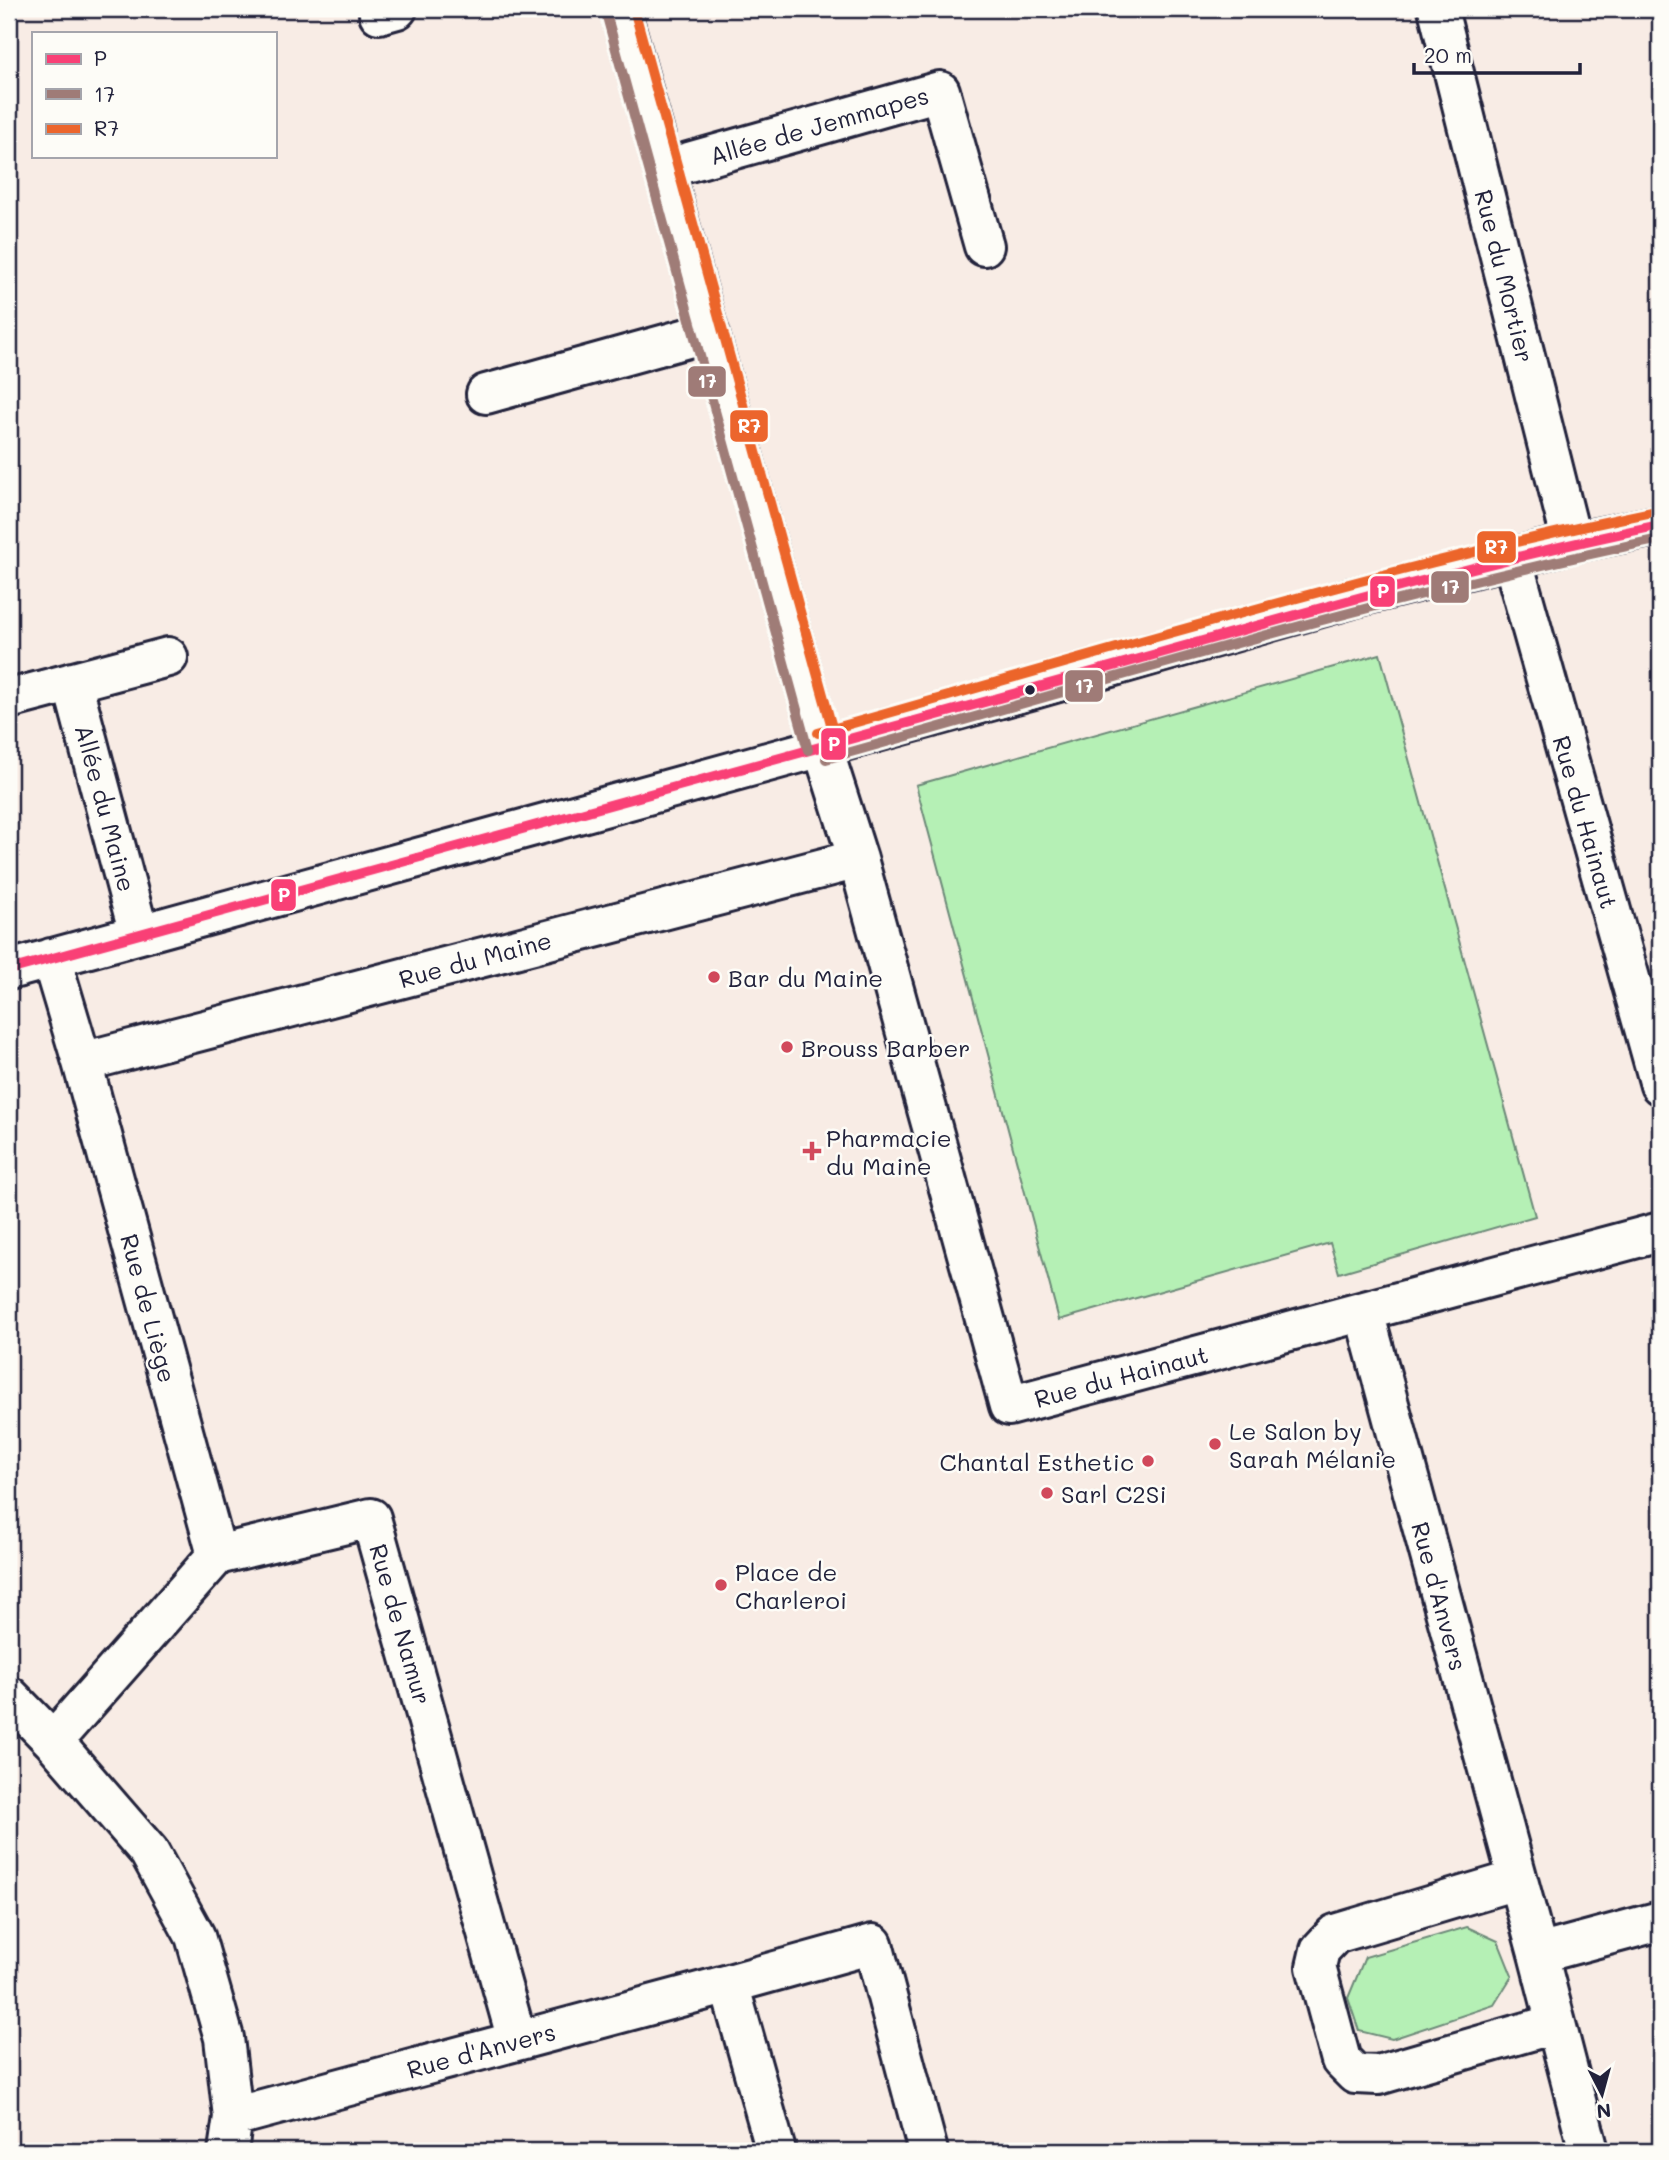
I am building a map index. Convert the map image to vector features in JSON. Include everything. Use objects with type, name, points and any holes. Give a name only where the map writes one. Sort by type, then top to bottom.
[{"type":"street","points":[[620,9],[822,746],[858,859]]},
{"type":"street","name":"Rue du Mortier","points":[[1438,9],[1572,543]]},
{"type":"street","name":"Allée de Jemmapes","points":[[664,169],[940,91],[984,246]]},
{"type":"street","points":[[486,394],[709,332]]},
{"type":"street","points":[[9,970],[1352,598],[1572,543],[1660,525]]},
{"type":"street","name":"Rue du Hainaut","points":[[1511,558],[1660,1085]]},
{"type":"street","points":[[9,699],[168,657]]},
{"type":"street","name":"Allée du Maine","points":[[72,682],[139,934]]},
{"type":"street","name":"Rue du Hainaut","points":[[858,859],[1009,1406],[1660,1232]]},
{"type":"street","name":"Rue du Maine","points":[[82,1062],[858,859]]},
{"type":"street","points":[[51,958],[82,1062]]},
{"type":"street","name":"Rue de Liège","points":[[82,1062],[217,1555]]},
{"type":"street","name":"Rue d'Anvers","points":[[1364,1312],[1538,1954],[1588,2151]]},
{"type":"street","name":"Rue de Namur","points":[[217,1555],[371,1518],[517,2040]]},
{"type":"street","points":[[53,1741],[217,1555]]},
{"type":"street","points":[[9,1696],[53,1741],[149,1852],[195,1936],[223,2038],[231,2134]]},
{"type":"street","points":[[1516,1880],[1335,1934],[1320,1950],[1316,1967],[1341,2060],[1355,2074],[1378,2075],[1554,2024]]},
{"type":"street","points":[[1538,1954],[1660,1921]]},
{"type":"street","name":"Rue d'Anvers","points":[[231,2134],[517,2040],[873,1944],[928,2151]]},
{"type":"street","points":[[729,1984],[776,2151]]},
{"type":"green space","points":[[1380,654],[1535,1216],[1339,1273],[1330,1243],[1059,1320],[916,785]]},
{"type":"green space","points":[[1467,1927],[1498,1941],[1512,1976],[1494,2005],[1392,2039],[1359,2031],[1348,1998],[1365,1957]]},
{"type":"transit line","name":"R7","points":[[634,9],[836,742]]},
{"type":"transit line","name":"17","points":[[606,13],[808,750]]},
{"type":"transit line","name":"R7","points":[[818,733],[1341,586],[1657,511]]},
{"type":"transit line","name":"P","points":[[9,970],[1343,602],[1500,561],[1660,525]]},
{"type":"transit line","name":"17","points":[[826,759],[1346,614],[1450,587],[1660,539]]},
{"type":"place","name":"Bar du Maine","points":[[714,977]]},
{"type":"place","name":"Brouss Barber","points":[[787,1047]]},
{"type":"place","name":"Pharmacie du Maine","points":[[812,1151]]},
{"type":"place","name":"Le Salon by Sarah Mélanie","points":[[1215,1444]]},
{"type":"place","name":"Chantal Esthetic","points":[[1148,1461]]},
{"type":"place","name":"Sarl C2Si","points":[[1047,1493]]},
{"type":"place","name":"Place de Charleroi","points":[[721,1585]]}]
